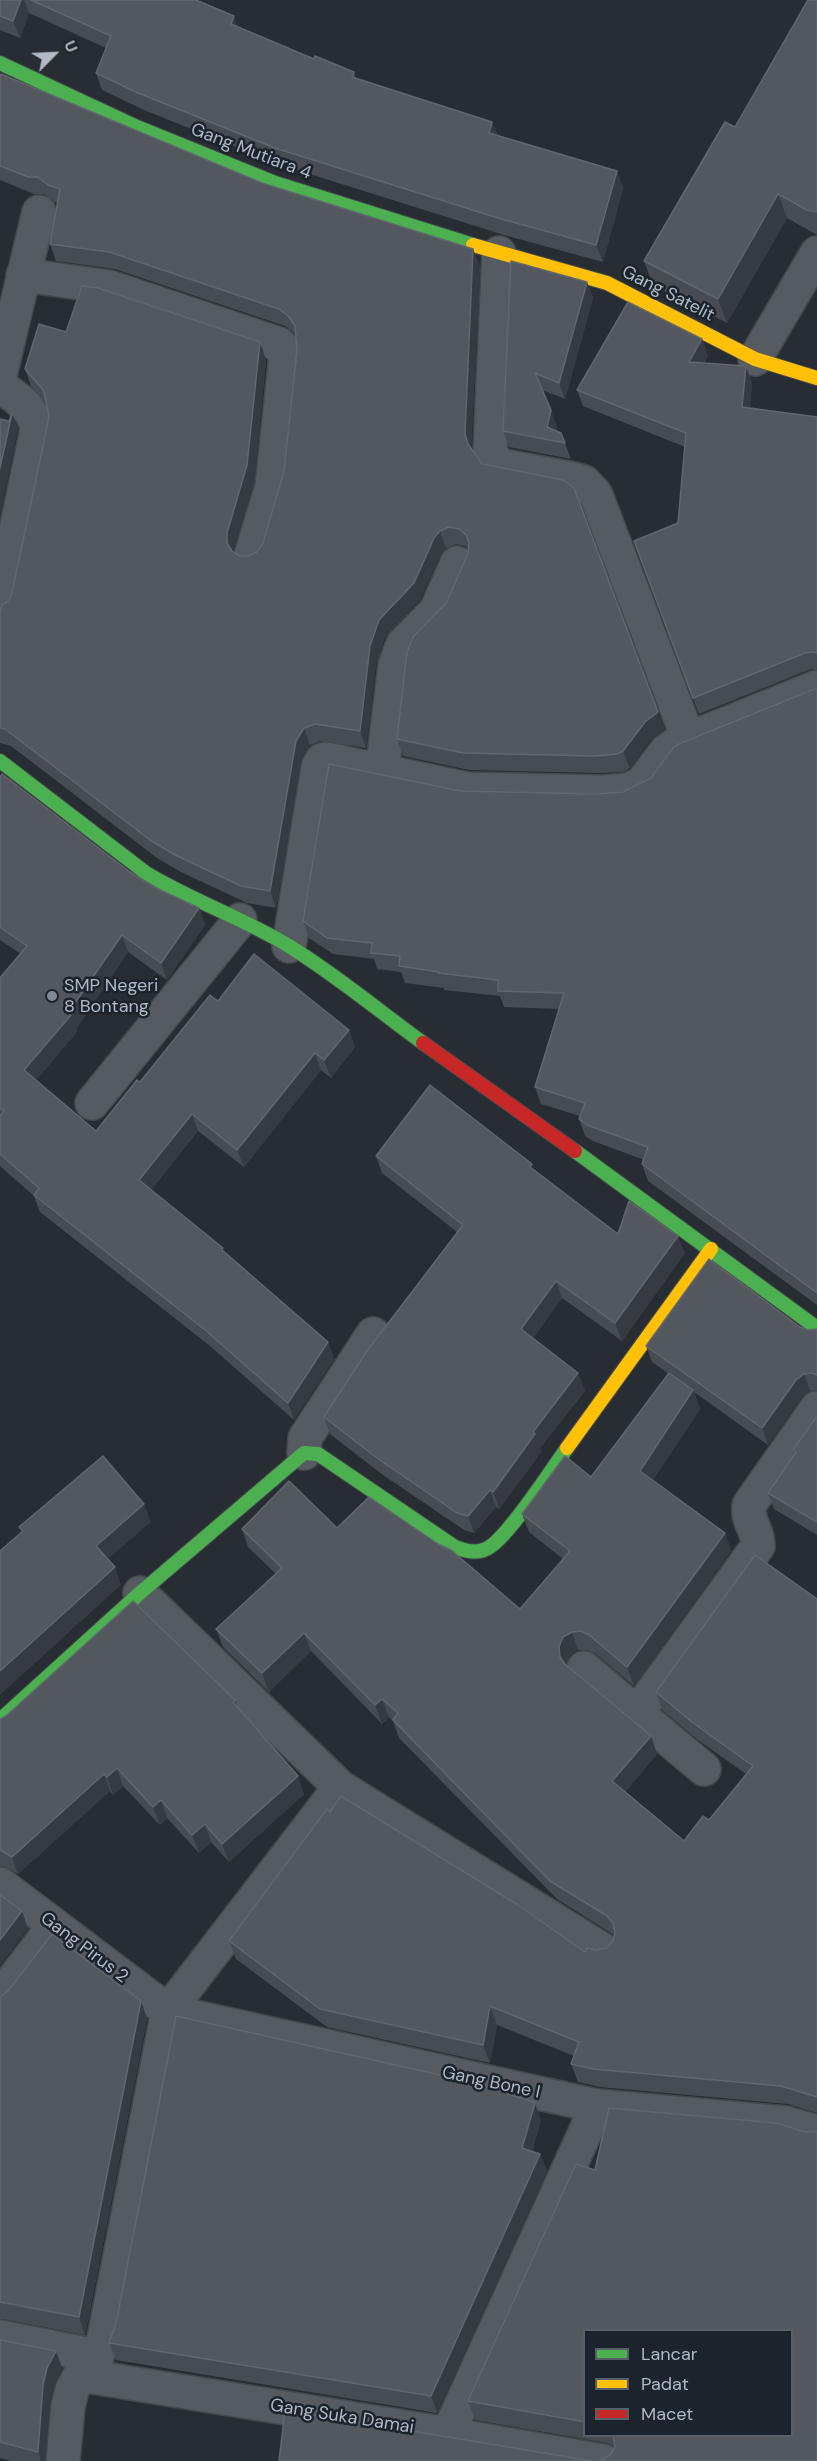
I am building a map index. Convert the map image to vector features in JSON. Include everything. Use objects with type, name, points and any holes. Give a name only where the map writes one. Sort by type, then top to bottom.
[{"type":"street","name":"Gang Mutiara 4","points":[[0,63],[137,128],[275,183],[499,253]]},
{"type":"street","points":[[0,375],[39,212]]},
{"type":"street","name":"Gang Satelit","points":[[499,253],[608,283],[754,359],[817,378]]},
{"type":"street","points":[[499,253],[490,452],[498,465],[584,482],[596,495],[688,738]]},
{"type":"street","points":[[754,359],[817,253]]},
{"type":"street","points":[[23,275],[109,287],[279,344],[285,350],[276,466],[251,555]]},
{"type":"street","points":[[0,386],[30,408],[36,418],[37,430],[0,606]]},
{"type":"street","points":[[382,772],[395,665],[403,644],[436,611],[457,563]]},
{"type":"street","points":[[289,946],[318,767],[322,760],[327,759],[466,789],[602,792],[628,790],[642,783],[666,751],[688,738],[817,687]]},
{"type":"street","points":[[0,761],[146,873],[172,890],[240,920],[289,946],[711,1249],[817,1328]]},
{"type":"street","points":[[92,1103],[240,920]]},
{"type":"street","points":[[0,1720],[140,1593],[304,1453],[318,1454],[455,1547],[467,1552],[480,1553],[491,1548],[501,1539],[711,1249]]},
{"type":"street","points":[[304,1453],[305,1438],[374,1334]]},
{"type":"street","points":[[637,1713],[758,1546],[758,1536],[748,1516],[749,1505],[817,1407]]},
{"type":"street","points":[[140,1593],[340,1787],[603,1950]]},
{"type":"street","points":[[584,1668],[704,1769]]},
{"type":"street","points":[[63,2461],[68,2407],[104,2338],[168,2012],[340,1787]]},
{"type":"street","name":"Gang Pirus 2","points":[[0,1884],[168,2012]]},
{"type":"street","points":[[0,1997],[54,1926]]},
{"type":"street","name":"Gang Bone I","points":[[168,2012],[597,2106],[786,2123],[817,2132]]},
{"type":"street","points":[[448,2434],[597,2106]]},
{"type":"street","name":"Gang Suka Damai","points":[[0,2337],[88,2366],[603,2461]]},
{"type":"building","points":[[0,0],[21,0],[13,21],[0,16]]},
{"type":"building","points":[[31,0],[196,0],[234,16],[231,24],[314,59],[315,56],[354,72],[352,77],[492,122],[489,133],[617,171],[596,245],[498,218],[275,148],[138,93],[96,73],[111,36]]},
{"type":"building","points":[[808,0],[817,0],[817,212],[807,210],[778,194],[718,299],[644,261],[725,122],[735,127]]},
{"type":"building","points":[[1,74],[262,183],[473,249],[465,434],[468,444],[482,464],[563,480],[574,488],[658,712],[645,722],[623,751],[617,754],[595,756],[463,753],[397,739],[407,652],[413,637],[447,602],[468,553],[469,543],[466,535],[459,529],[449,527],[440,531],[434,538],[414,583],[379,620],[370,646],[360,731],[315,724],[304,728],[296,741],[270,891],[241,886],[175,855],[150,840],[5,729],[0,728],[0,614],[2,605],[8,601],[12,593],[49,417],[44,391],[25,369],[39,324],[66,332],[82,286],[98,288],[260,342],[247,465],[227,533],[227,543],[239,556],[248,556],[257,552],[263,543],[284,471],[297,350],[295,326],[279,309],[109,252],[50,244],[60,189],[48,185],[38,177],[28,177],[0,166]]},
{"type":"building","points":[[511,261],[587,282],[559,383],[535,373],[551,410],[547,427],[561,433],[565,443],[503,431]]},
{"type":"building","points":[[628,302],[702,339],[689,362],[746,366],[742,407],[817,417],[817,653],[805,653],[693,698],[634,541],[678,523],[686,433],[577,390]]},
{"type":"building","points":[[12,413],[0,468],[0,419],[9,421]]},
{"type":"building","points":[[817,688],[817,1293],[642,1164],[648,1147],[587,1125],[579,1119],[585,1103],[535,1087],[564,993],[498,991],[498,980],[399,966],[400,956],[371,953],[372,943],[327,938],[303,921],[329,764],[460,791],[596,794],[623,792],[651,778],[673,748],[679,744]]},
{"type":"building","points":[[2,774],[130,872],[158,889],[199,908],[161,963],[122,935],[68,1013],[71,1015],[24,1070],[96,1131],[137,1080],[140,1082],[210,995],[218,1001],[254,954],[349,1030],[324,1060],[315,1053],[237,1150],[192,1114],[139,1180],[223,1248],[222,1250],[328,1342],[288,1403],[204,1329],[34,1195],[39,1188],[0,1154],[0,1116],[4,1111],[0,1108],[0,978],[27,946],[0,927],[0,777]]},
{"type":"building","points":[[430,1085],[532,1164],[530,1167],[618,1234],[629,1201],[678,1236],[615,1323],[556,1281],[521,1329],[578,1373],[533,1432],[535,1434],[493,1492],[490,1490],[468,1516],[457,1513],[377,1458],[324,1417],[367,1351],[463,1225],[376,1156]]},
{"type":"building","points":[[709,1259],[800,1327],[808,1330],[817,1329],[817,1375],[804,1374],[796,1380],[762,1428],[646,1346]]},
{"type":"building","points":[[669,1373],[693,1390],[640,1471],[725,1533],[627,1667],[581,1631],[572,1632],[563,1637],[559,1647],[560,1657],[565,1664],[651,1736],[612,1781],[684,1841],[703,1816],[709,1820],[753,1766],[692,1722],[656,1692],[755,1555],[817,1599],[817,2097],[781,2086],[593,2069],[571,2064],[579,2042],[490,2006],[483,2045],[320,2009],[229,1941],[327,1809],[330,1812],[341,1796],[518,1905],[585,1952],[588,1948],[596,1950],[606,1948],[613,1941],[615,1933],[613,1923],[607,1916],[550,1881],[393,1720],[398,1713],[382,1699],[375,1705],[304,1633],[262,1673],[216,1629],[282,1568],[242,1529],[289,1481],[337,1528],[369,1497],[438,1544],[451,1550],[520,1609],[570,1551],[522,1514],[565,1456],[591,1477]]},
{"type":"building","points":[[817,1416],[817,1522],[768,1493],[796,1452],[793,1450]]},
{"type":"building","points":[[103,1456],[144,1504],[96,1546],[115,1567],[0,1671],[0,1551],[23,1531],[19,1527]]},
{"type":"building","points":[[133,1601],[235,1700],[233,1702],[298,1776],[222,1844],[205,1824],[192,1835],[161,1800],[153,1807],[117,1768],[107,1777],[104,1774],[12,1857],[0,1850],[0,1719]]},
{"type":"building","points":[[0,1895],[22,1911],[0,1940]]},
{"type":"building","points":[[52,1934],[141,2001],[79,2317],[0,2302],[0,1997],[8,1991]]},
{"type":"building","points":[[176,2016],[476,2083],[535,2103],[522,2148],[540,2154],[431,2396],[109,2343],[116,2324]]},
{"type":"building","points":[[609,2108],[776,2123],[805,2132],[817,2131],[817,2461],[596,2461],[610,2455],[615,2447],[613,2437],[793,2437],[793,2329],[583,2329],[583,2422],[468,2401],[576,2164],[595,2170]]},
{"type":"building","points":[[0,2340],[56,2351],[47,2368],[43,2385],[38,2452],[0,2442]]},
{"type":"building","points":[[285,2410],[592,2461],[279,2461]]},
{"type":"traffic: fast","points":[[0,63],[137,127],[275,183],[473,245]]},
{"type":"traffic: fast","points":[[0,761],[146,873],[289,946],[423,1043]]},
{"type":"traffic: fast","points":[[575,1151],[817,1328]]},
{"type":"traffic: fast","points":[[0,1720],[140,1593],[304,1453],[318,1454],[455,1547],[474,1552],[486,1549],[505,1533],[567,1448]]},
{"type":"traffic: slow","points":[[473,245],[607,283],[755,359],[817,378]]},
{"type":"traffic: slow","points":[[567,1448],[711,1249]]},
{"type":"traffic: jam","points":[[423,1043],[575,1151]]},
{"type":"place","name":"SMP Negeri 8 Bontang","points":[[52,996]]}]
